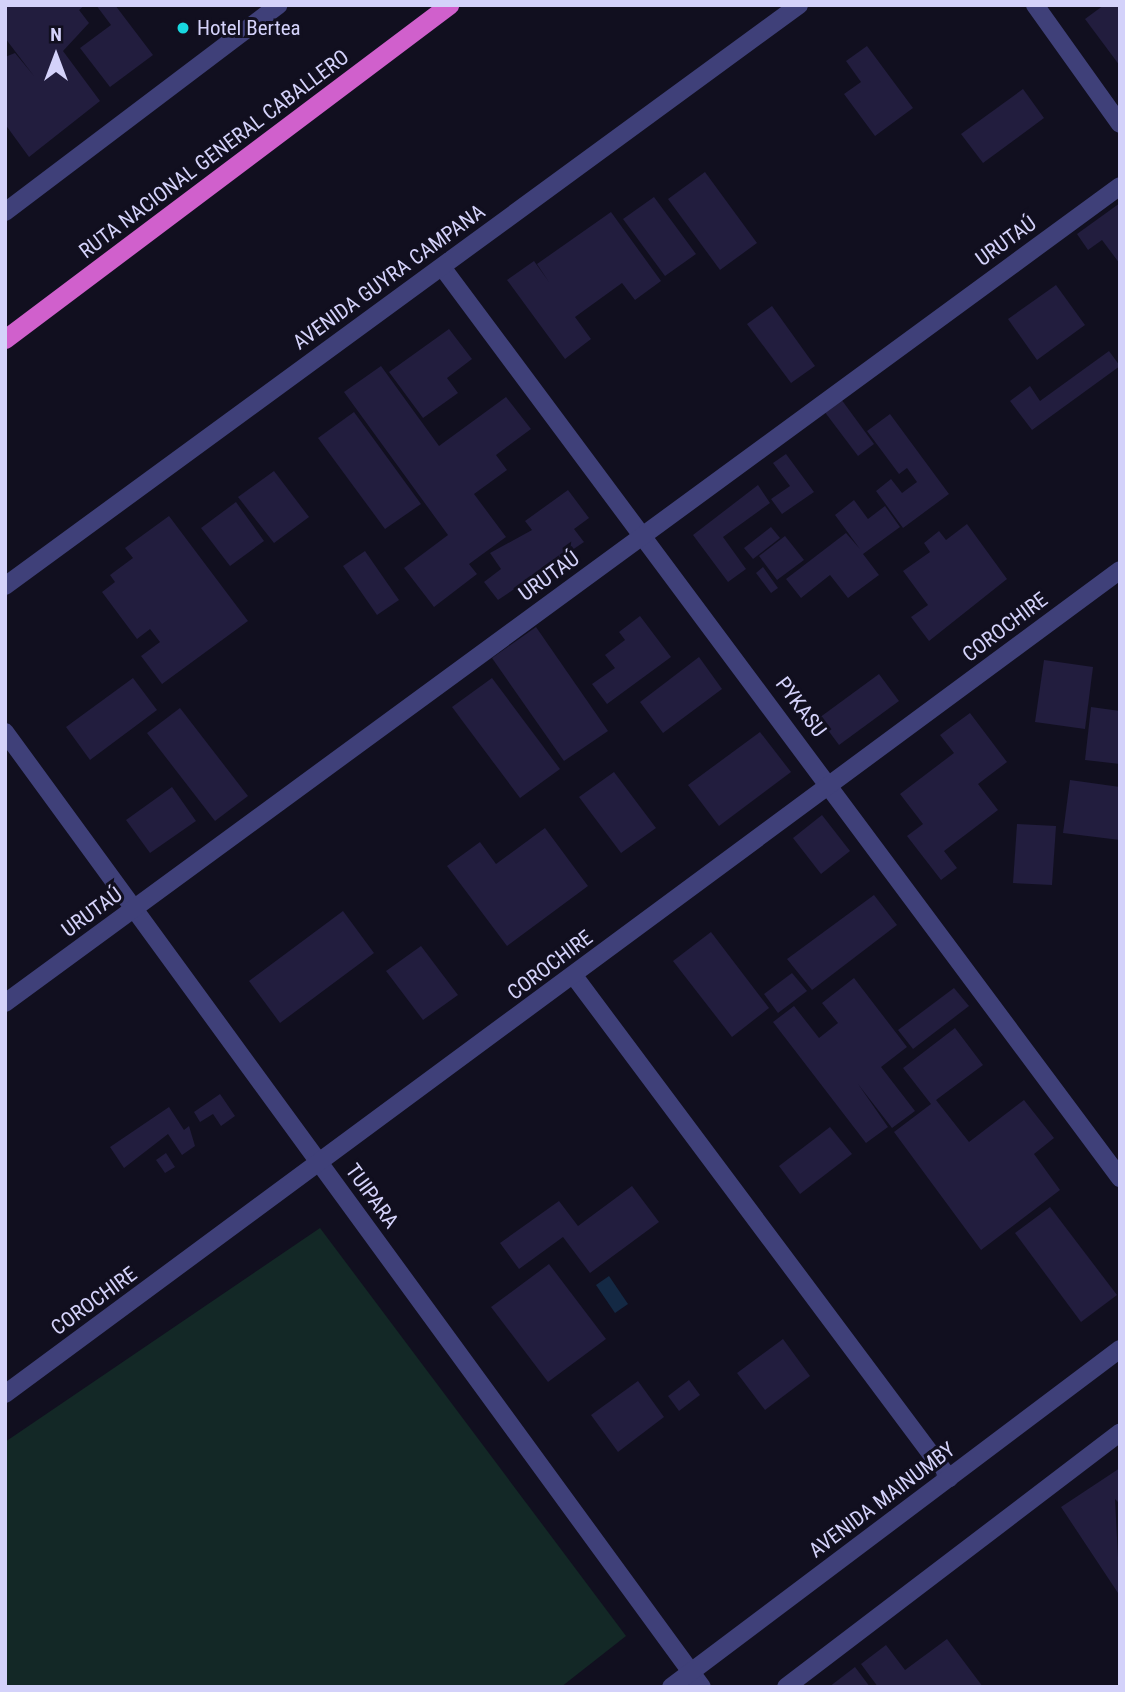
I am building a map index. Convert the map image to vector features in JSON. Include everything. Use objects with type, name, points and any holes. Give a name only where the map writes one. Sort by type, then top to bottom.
[{"type":"highway","name":"RUTA NACIONAL GENERAL CABALLERO","points":[[5,339],[449,5]]},
{"type":"street","points":[[5,212],[279,5]]},
{"type":"street","name":"AVENIDA GUYRA CAMPANA","points":[[5,586],[799,5]]},
{"type":"street","points":[[1035,5],[1120,124]]},
{"type":"street","name":"URUTAÚ","points":[[5,1003],[1120,186]]},
{"type":"street","name":"PYKASU","points":[[442,267],[831,784],[1120,1178]]},
{"type":"street","name":"COROCHIRE","points":[[5,1394],[320,1164],[1120,570]]},
{"type":"street","name":"TUIPARA","points":[[5,732],[702,1687]]},
{"type":"street","points":[[574,976],[949,1478]]},
{"type":"street","name":"AVENIDA MAINUMBY","points":[[671,1687],[1120,1349]]},
{"type":"street","points":[[786,1687],[1120,1433]]},
{"type":"green space","points":[[320,1228],[626,1636],[561,1687],[5,1687],[5,1442]]},
{"type":"water","points":[[609,1276],[628,1304],[615,1313],[596,1285]]},
{"type":"building","points":[[5,5],[85,5],[79,10],[89,23],[63,51],[100,101],[29,157],[5,124],[5,57],[15,53],[34,76],[5,38]]},
{"type":"building","points":[[96,5],[115,5],[153,55],[110,87],[80,48],[111,25]]},
{"type":"building","points":[[1104,5],[1120,5],[1120,66],[1085,19]]},
{"type":"building","points":[[867,46],[913,108],[875,136],[844,94],[861,82],[846,61]]},
{"type":"building","points":[[1023,89],[1044,118],[983,163],[961,134]]},
{"type":"building","points":[[705,172],[757,243],[720,270],[668,199]]},
{"type":"building","points":[[654,197],[696,254],[665,276],[623,219]]},
{"type":"building","points":[[1120,203],[1120,264],[1102,240],[1088,250],[1077,234]]},
{"type":"building","points":[[611,212],[661,281],[635,300],[622,283],[575,317],[591,339],[565,359],[507,280],[534,261],[549,282],[537,264]]},
{"type":"building","points":[[1056,285],[1085,325],[1037,360],[1008,319]]},
{"type":"building","points":[[772,306],[815,366],[791,383],[747,324]]},
{"type":"building","points":[[449,329],[472,359],[447,378],[458,393],[423,418],[389,372]]},
{"type":"building","points":[[1109,351],[1120,366],[1032,430],[1010,401],[1030,386],[1040,401]]},
{"type":"building","points":[[381,366],[439,446],[506,397],[531,429],[496,455],[507,470],[474,494],[506,537],[469,564],[477,574],[434,607],[404,568],[448,535],[344,392]]},
{"type":"building","points":[[841,399],[874,444],[858,456],[824,411]]},
{"type":"building","points":[[354,412],[421,504],[385,529],[318,438]]},
{"type":"building","points":[[890,414],[949,494],[903,528],[876,491],[891,479],[902,493],[917,482],[907,468],[899,474],[867,431]]},
{"type":"building","points":[[786,454],[814,492],[782,514],[771,499],[790,486],[773,463]]},
{"type":"building","points":[[274,471],[309,517],[274,543],[238,497]]},
{"type":"building","points":[[758,485],[770,503],[723,537],[746,569],[728,582],[693,535]]},
{"type":"building","points":[[568,490],[589,518],[574,529],[584,542],[498,600],[484,582],[501,569],[490,553],[532,530],[525,521]]},
{"type":"building","points":[[854,500],[868,519],[885,506],[900,527],[863,554],[879,575],[848,598],[830,575],[801,598],[786,579],[846,533],[860,549],[835,515]]},
{"type":"building","points":[[236,502],[264,541],[230,566],[201,528]]},
{"type":"building","points":[[169,516],[248,621],[162,684],[141,656],[160,642],[150,629],[137,639],[102,592],[115,582],[110,575],[133,558],[125,548]]},
{"type":"building","points":[[967,524],[1007,579],[929,641],[911,617],[928,605],[903,571],[930,552],[924,543],[939,531],[946,540]]},
{"type":"building","points":[[771,527],[780,538],[753,559],[744,548]]},
{"type":"building","points":[[785,536],[804,560],[777,580],[759,556]]},
{"type":"building","points":[[365,551],[399,600],[377,615],[343,566]]},
{"type":"building","points":[[763,567],[778,588],[771,593],[756,573]]},
{"type":"building","points":[[640,616],[671,657],[607,704],[592,684],[615,668],[605,655],[625,640],[619,632]]},
{"type":"building","points":[[536,627],[608,731],[564,761],[492,658]]},
{"type":"building","points":[[699,657],[722,689],[663,733],[640,702]]},
{"type":"building","points":[[1044,660],[1093,667],[1085,729],[1035,722]]},
{"type":"building","points":[[879,674],[899,701],[839,745],[819,718]]},
{"type":"building","points":[[133,678],[157,710],[90,760],[66,727]]},
{"type":"building","points":[[492,678],[560,769],[520,798],[452,707]]},
{"type":"building","points":[[1091,707],[1120,711],[1120,764],[1085,760]]},
{"type":"building","points":[[180,708],[248,796],[215,821],[147,733]]},
{"type":"building","points":[[970,713],[1007,762],[978,784],[998,810],[944,851],[957,868],[941,880],[907,836],[923,824],[900,794],[954,753],[940,735]]},
{"type":"building","points":[[760,732],[791,772],[719,826],[688,785]]},
{"type":"building","points":[[614,772],[656,828],[621,853],[579,797]]},
{"type":"building","points":[[1070,780],[1120,787],[1120,840],[1063,833]]},
{"type":"building","points":[[172,787],[196,821],[150,853],[126,820]]},
{"type":"building","points":[[822,815],[850,851],[821,874],[793,838]]},
{"type":"building","points":[[1017,824],[1056,826],[1052,885],[1013,883]]},
{"type":"building","points":[[545,828],[588,886],[507,946],[447,866],[480,842],[496,864]]},
{"type":"building","points":[[874,895],[897,925],[812,990],[787,959]]},
{"type":"building","points":[[343,911],[374,953],[280,1023],[249,981]]},
{"type":"building","points":[[711,932],[769,1008],[732,1037],[673,961]]},
{"type":"building","points":[[421,946],[458,995],[423,1020],[386,971]]},
{"type":"building","points":[[792,973],[807,991],[778,1013],[764,994]]},
{"type":"building","points":[[854,978],[907,1047],[881,1067],[915,1111],[892,1128],[858,1084],[888,1127],[866,1143],[773,1022],[794,1006],[819,1038],[838,1023],[822,1003]]},
{"type":"building","points":[[954,988],[969,1006],[913,1049],[898,1030]]},
{"type":"building","points":[[955,1028],[983,1065],[936,1100],[969,1142],[1024,1100],[1054,1138],[1034,1154],[1060,1190],[981,1250],[894,1132],[931,1104],[903,1068]]},
{"type":"building","points":[[220,1094],[235,1116],[221,1126],[213,1114],[200,1122],[194,1112]]},
{"type":"building","points":[[169,1107],[184,1130],[189,1126],[195,1146],[182,1155],[168,1134],[124,1168],[110,1147]]},
{"type":"building","points":[[830,1127],[852,1154],[800,1194],[779,1166]]},
{"type":"building","points":[[166,1153],[175,1167],[165,1173],[156,1160]]},
{"type":"building","points":[[632,1186],[659,1222],[590,1273],[563,1237],[519,1269],[500,1243],[559,1201],[578,1226]]},
{"type":"building","points":[[1050,1207],[1117,1295],[1081,1322],[1015,1233]]},
{"type":"building","points":[[549,1264],[606,1339],[548,1382],[491,1307]]},
{"type":"building","points":[[783,1339],[810,1376],[765,1410],[737,1373]]},
{"type":"building","points":[[689,1380],[700,1395],[679,1411],[668,1396]]},
{"type":"building","points":[[638,1381],[664,1417],[618,1452],[591,1415]]},
{"type":"building","points":[[1120,1468],[1120,1504],[1115,1499],[1120,1596],[1061,1507]]},
{"type":"building","points":[[947,1639],[983,1687],[878,1687],[861,1664],[886,1645],[905,1670]]},
{"type":"building","points":[[855,1667],[870,1687],[829,1687]]},
{"type":"place","name":"Hotel Bertea","points":[[183,28]]}]
